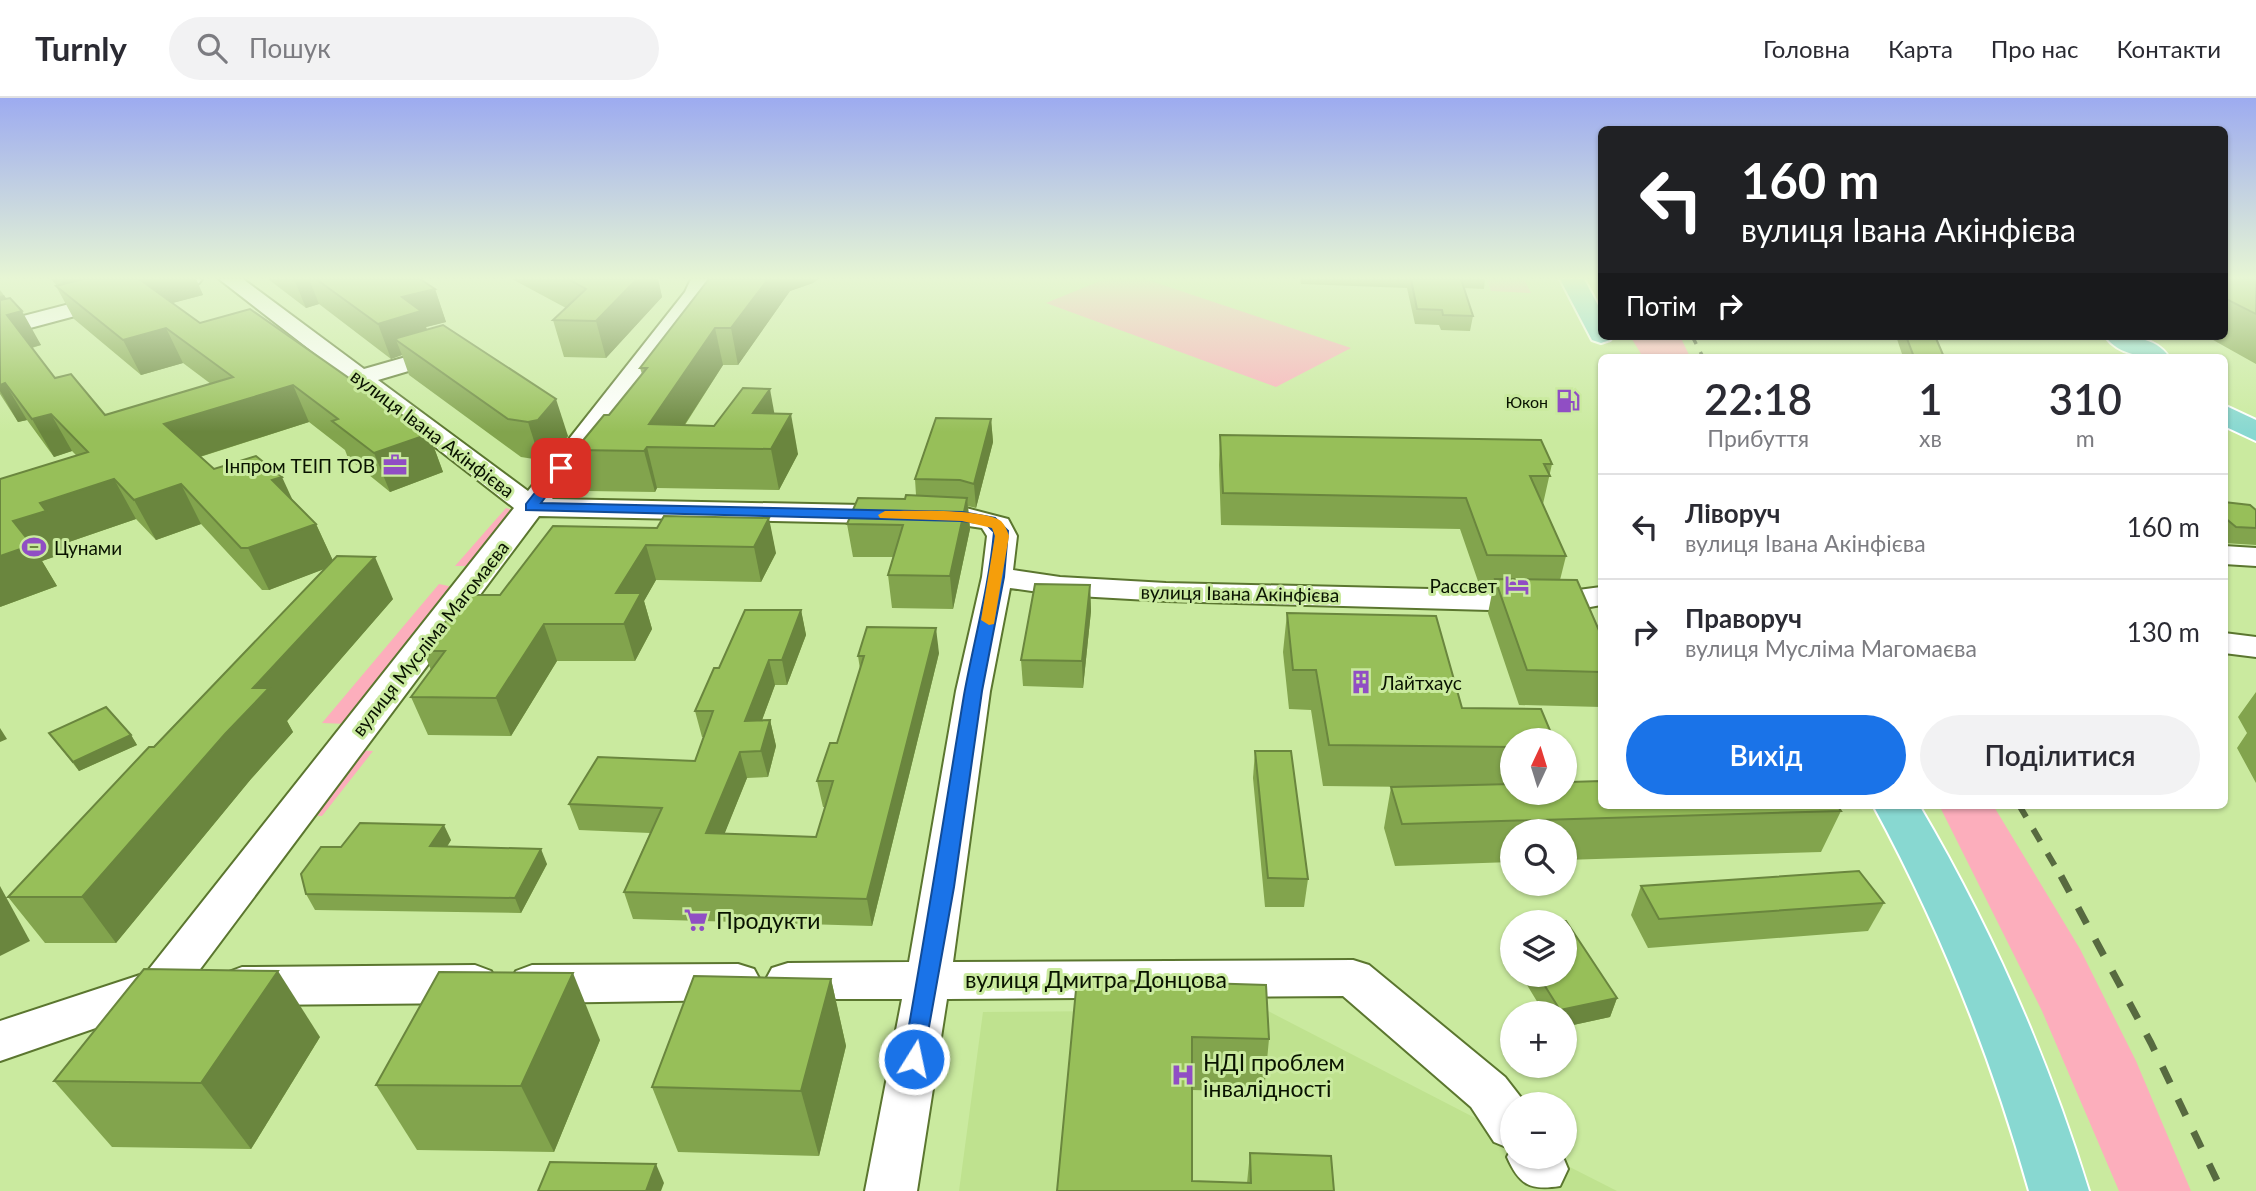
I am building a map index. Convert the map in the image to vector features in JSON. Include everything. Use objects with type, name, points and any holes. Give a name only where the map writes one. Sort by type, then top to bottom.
[{"type":"main road","points":[[2109,340],[2122,354]]},
{"type":"main road","points":[[2111,340],[2148,354]]},
{"type":"main road","points":[[2228,397],[2256,412]]},
{"type":"main road","points":[[2228,416],[2256,432]]},
{"type":"main road","points":[[1898,809],[1921,847],[2005,1031],[2059,1191]]},
{"type":"street","name":"вулиця Івана Акінфієва","points":[[296,330],[531,507],[962,516],[998,525],[1002,536],[997,577],[1060,586],[1166,592],[1578,600],[1598,609]]},
{"type":"street","name":"вулиця Мусліма Магомаєва","points":[[161,987],[531,507],[658,330]]},
{"type":"street","points":[[360,378],[469,346]]},
{"type":"street","points":[[2228,555],[2256,557]]},
{"type":"street","points":[[891,1191],[928,980],[973,691],[997,577]]},
{"type":"street","name":"вулиця Дмитра Донцова","points":[[0,1041],[161,987],[1353,978],[1488,1092],[1500,1109]]},
{"type":"shaded area","points":[[1120,330],[1297,330],[1351,348],[1276,387]]},
{"type":"shaded area","points":[[1632,340],[1682,340],[1689,354],[1641,354]]},
{"type":"shaded area","points":[[506,508],[520,512],[474,566],[455,566]]},
{"type":"shaded area","points":[[439,584],[458,588],[348,724],[322,723]]},
{"type":"shaded area","points":[[353,750],[373,751],[322,816],[302,815]]},
{"type":"shaded area","points":[[1941,809],[1995,809],[2080,949],[2136,1061],[2191,1191],[2119,1191],[2042,1011]]},
{"type":"shaded area","name":"НДІ проблем інвалідності","points":[[1266,1010],[1500,1131],[1500,1169],[1574,1169],[1617,1191],[959,1191],[983,1012]]},
{"type":"building","points":[[0,330],[18,330],[55,378],[71,374],[105,415],[233,377],[169,330],[280,330],[429,434],[374,453],[332,421],[338,419],[293,385],[164,424],[214,469],[256,456],[282,477],[272,480],[316,524],[248,548],[241,548],[181,484],[134,500],[114,479],[40,503],[46,511],[13,521],[32,545],[0,556],[0,479],[88,452],[51,414],[32,419],[5,383],[0,385]]},
{"type":"building","points":[[111,330],[159,330],[123,340]]},
{"type":"building","points":[[425,330],[451,330],[556,399],[538,420],[528,422],[508,419],[396,340]]},
{"type":"building","points":[[669,330],[714,330],[649,424],[714,426],[743,388],[770,389],[753,413],[791,414],[771,449],[647,447],[644,451],[575,450],[604,415],[609,415],[647,368],[640,368]]},
{"type":"building","points":[[1908,340],[1937,340],[1943,354],[1913,354]]},
{"type":"building","points":[[936,418],[991,419],[974,484],[960,480],[915,479]]},
{"type":"building","points":[[1220,435],[1541,440],[1552,464],[1544,464],[1550,476],[1530,476],[1566,556],[1487,555],[1466,498],[1223,493]]},
{"type":"building","points":[[906,495],[967,498],[950,576],[888,575],[903,525],[847,524],[858,498],[905,499]]},
{"type":"building","points":[[2228,502],[2250,505],[2256,510],[2256,528],[2236,527],[2228,520]]},
{"type":"building","points":[[664,516],[769,518],[754,547],[646,545],[616,593],[641,593],[624,624],[544,624],[496,698],[411,697],[445,651],[423,651],[466,595],[500,595],[553,526],[657,528]]},
{"type":"building","points":[[337,556],[375,557],[253,688],[269,688],[225,734],[82,897],[8,897],[149,747],[154,747]]},
{"type":"building","points":[[1495,579],[1577,580],[1598,628],[1598,672],[1527,670]]},
{"type":"building","points":[[1035,584],[1090,585],[1082,661],[1021,660]]},
{"type":"building","points":[[745,610],[801,610],[782,660],[769,660],[745,721],[770,720],[761,751],[740,752],[706,833],[816,837],[833,781],[817,781],[830,743],[837,743],[864,656],[858,656],[867,627],[936,628],[867,899],[624,892],[662,808],[569,804],[598,757],[695,761],[713,711],[695,711],[714,668],[719,668]]},
{"type":"building","points":[[1287,613],[1436,616],[1462,708],[1541,709],[1549,728],[1500,728],[1500,747],[1329,745],[1316,670],[1293,670]]},
{"type":"building","points":[[106,707],[131,735],[73,762],[49,733]]},
{"type":"building","points":[[1255,751],[1291,751],[1308,879],[1268,878]]},
{"type":"building","points":[[1598,781],[1598,809],[1841,811],[1402,824],[1391,787],[1500,784],[1500,805],[1577,805],[1577,782]]},
{"type":"building","points":[[360,823],[444,825],[430,846],[541,849],[515,898],[306,894],[301,874],[321,847],[341,847]]},
{"type":"building","points":[[1859,871],[1884,903],[1659,919],[1641,886]]},
{"type":"building","points":[[1577,938],[1617,998],[1577,1006],[1577,1001],[1554,1001],[1546,987],[1577,987]]},
{"type":"building","points":[[144,969],[278,971],[201,1083],[54,1081]]},
{"type":"building","points":[[439,972],[573,973],[521,1086],[376,1085]]},
{"type":"building","points":[[694,976],[831,979],[801,1091],[652,1087]]},
{"type":"building","points":[[1077,979],[1266,985],[1269,1039],[1192,1037],[1192,1181],[1251,1183],[1250,1153],[1331,1156],[1334,1191],[1057,1191]]},
{"type":"building","points":[[550,1162],[656,1164],[646,1191],[538,1191]]},
{"type":"railway","points":[[1694,340],[1701,354]]},
{"type":"railway","points":[[2021,809],[2062,878]]},
{"type":"railway","points":[[2061,876],[2151,1043],[2222,1191]]},
{"type":"slow traffic","points":[[885,515],[962,516],[998,525],[1002,536],[989,620]]},
{"type":"place","name":"Юкон","points":[[1568,401]]},
{"type":"place","name":"Інпром ТЕІП ТОВ","points":[[395,465]]},
{"type":"place","name":"Цунами","points":[[34,547]]},
{"type":"place","name":"Рассвет","points":[[1517,585]]},
{"type":"place","name":"Лайтхаус","points":[[1361,682]]},
{"type":"place","name":"Продукти","points":[[696,920]]},
{"type":"place","name":"НДІ проблем інвалідності","points":[[1183,1075]]},
{"type":"route","points":[[561,468],[531,507],[962,516],[998,525],[1002,536],[997,577],[973,691],[944,887],[914,1059]]}]
